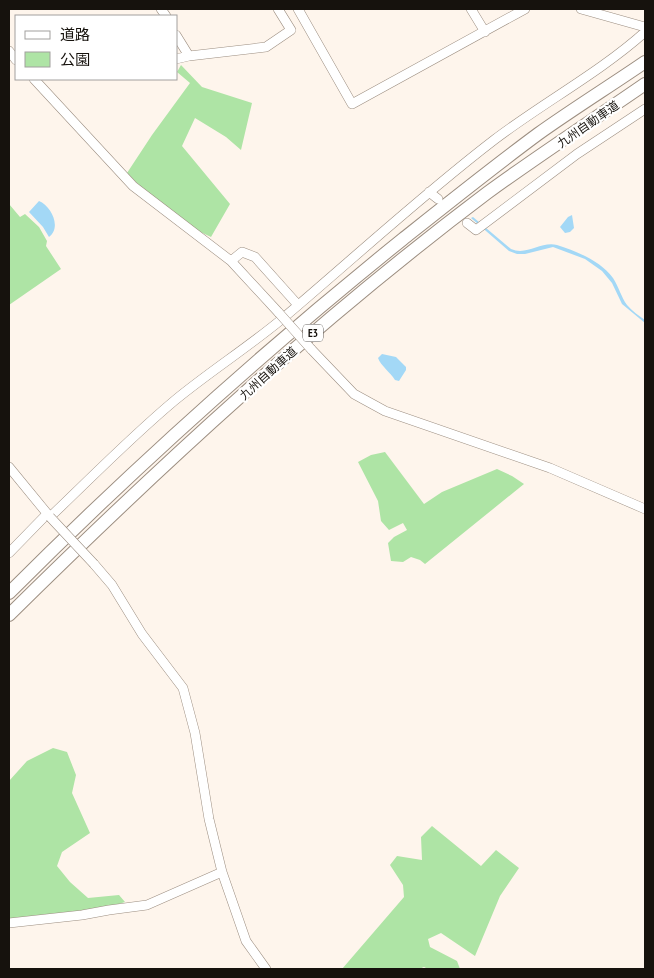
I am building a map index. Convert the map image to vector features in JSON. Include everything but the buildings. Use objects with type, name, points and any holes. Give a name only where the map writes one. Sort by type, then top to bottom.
[{"type":"highway","name":"九州自動車道","points":[[9,593],[66,535],[175,433],[278,341],[431,217],[531,140],[645,62]]},
{"type":"highway","name":"九州自動車道","points":[[9,615],[156,472],[303,341],[488,193],[645,84]]},
{"type":"street","points":[[178,58],[266,47],[291,30],[278,9]]},
{"type":"street","points":[[298,9],[352,104],[525,9]]},
{"type":"street","points":[[471,9],[485,32]]},
{"type":"street","points":[[581,9],[645,27]]},
{"type":"street","points":[[9,553],[174,400],[298,305],[429,192],[496,139],[617,55],[645,32]]},
{"type":"street","points":[[178,38],[188,56]]},
{"type":"street","points":[[35,80],[133,186],[231,261],[354,394],[385,412],[550,468],[645,509]]},
{"type":"street","points":[[467,223],[476,230],[577,154],[645,110]]},
{"type":"street","points":[[429,192],[438,198]]},
{"type":"street","points":[[231,261],[242,252],[255,257],[298,305]]},
{"type":"street","points":[[9,467],[48,515],[112,585],[142,634],[183,688],[195,733],[209,820],[222,872],[246,941],[266,969]]},
{"type":"street","points":[[9,923],[82,915],[147,905],[222,872]]},
{"type":"green space","points":[[181,65],[202,87],[252,103],[241,150],[226,137],[195,118],[182,146],[230,204],[211,237],[190,227],[127,173],[190,83],[178,73]]},
{"type":"green space","points":[[9,204],[20,217],[25,214],[39,227],[47,241],[46,246],[61,269],[9,305]]},
{"type":"green space","points":[[385,452],[424,504],[442,492],[497,469],[524,484],[425,564],[411,557],[403,562],[391,561],[388,543],[394,537],[407,530],[403,523],[389,530],[381,521],[378,501],[358,462],[371,455]]},
{"type":"green space","points":[[53,748],[67,752],[76,775],[72,793],[90,833],[62,852],[57,866],[70,882],[88,898],[119,895],[125,902],[110,907],[9,920],[9,781],[27,761]]},
{"type":"green space","points":[[432,826],[481,866],[496,850],[519,868],[500,896],[475,956],[441,933],[428,939],[430,947],[457,961],[460,969],[428,969],[424,967],[419,969],[342,969],[404,897],[403,885],[390,865],[397,856],[422,860],[421,837]]},
{"type":"water","points":[[39,201],[51,212],[55,223],[53,233],[49,237],[43,227],[29,212]]},
{"type":"water","points":[[572,215],[574,228],[570,232],[565,233],[560,227]]},
{"type":"water","points":[[473,217],[511,249],[523,251],[551,244],[580,254],[595,262],[613,278],[627,305],[645,320],[645,323],[622,304],[612,283],[602,271],[585,259],[553,247],[525,254],[509,251],[471,218]]},
{"type":"water","points":[[382,354],[396,357],[406,367],[399,381],[395,380],[379,361],[378,358]]}]
